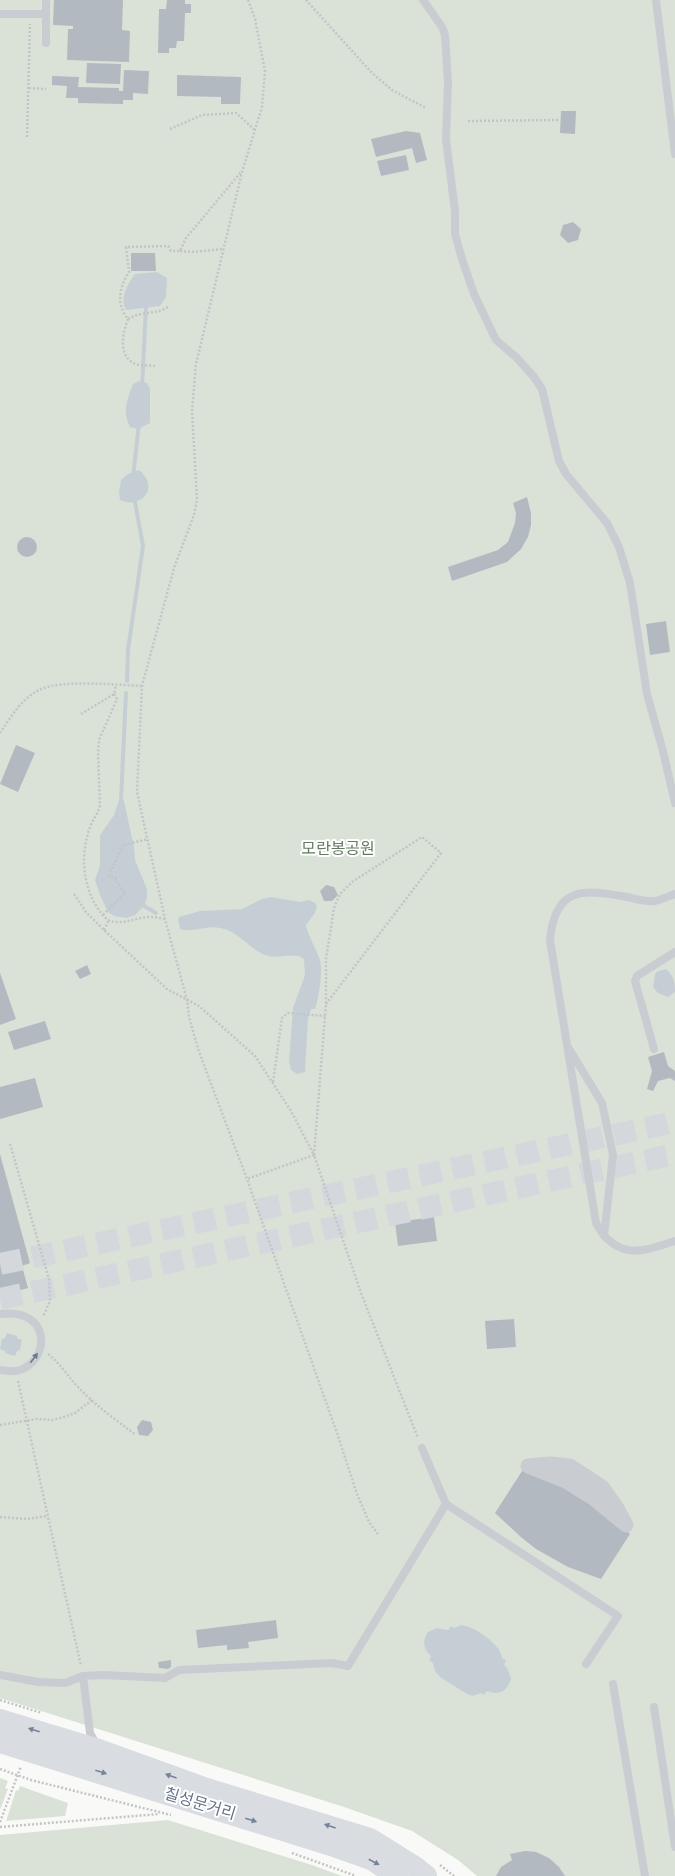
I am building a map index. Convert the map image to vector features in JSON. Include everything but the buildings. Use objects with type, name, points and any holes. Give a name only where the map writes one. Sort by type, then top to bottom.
[{"type":"main road","points":[[0,1720],[99,1750]]},
{"type":"main road","name":"칠성문거리","points":[[0,1742],[332,1845],[373,1860],[397,1876]]},
{"type":"main road","name":"칠성문거리","points":[[99,1750],[207,1789],[370,1840],[415,1867],[426,1876]]},
{"type":"street","points":[[550,1464],[570,1466],[602,1487],[617,1508],[626,1525],[592,1497],[566,1481],[528,1466],[550,1464]]},
{"type":"lane","points":[[46,0],[46,43]]},
{"type":"lane","points":[[423,0],[442,27],[445,35],[448,82],[446,139],[455,211],[455,234],[462,259],[474,294],[496,340],[530,372],[542,389],[559,461],[566,474],[607,523],[619,547],[630,583],[647,694],[663,751],[675,804]]},
{"type":"lane","points":[[656,0],[675,154]]},
{"type":"lane","points":[[0,14],[46,14]]},
{"type":"lane","points":[[675,894],[655,901],[597,892],[584,892],[565,900],[557,910],[552,923],[550,940],[596,1223],[604,1236],[618,1247],[632,1250],[649,1248],[675,1241]]},
{"type":"lane","points":[[654,1049],[635,981],[637,976],[675,952]]},
{"type":"lane","points":[[566,1044],[602,1103],[612,1145],[612,1163],[604,1236]]},
{"type":"lane","points":[[0,1314],[16,1313],[28,1316],[38,1326],[41,1340],[38,1354],[29,1365],[16,1371],[0,1370]]},
{"type":"lane","points":[[422,1448],[446,1504],[618,1616],[586,1664]]},
{"type":"lane","points":[[0,1675],[38,1682],[65,1683],[83,1676],[104,1675],[165,1678],[178,1670],[332,1663],[348,1666],[446,1504]]},
{"type":"lane","points":[[83,1676],[90,1733],[99,1750]]},
{"type":"lane","points":[[612,1684],[645,1876]]},
{"type":"lane","points":[[654,1707],[675,1847]]},
{"type":"path","points":[[248,0],[255,19],[265,71],[262,107],[242,172],[196,364],[192,411],[197,499],[194,515],[174,568],[142,686],[137,792],[165,919],[187,1000],[189,1017],[199,1052],[247,1179],[357,1494],[369,1522],[378,1534]]},
{"type":"path","points":[[306,0],[372,73],[392,90],[426,108]]},
{"type":"path","points":[[27,137],[31,14]]},
{"type":"path","points":[[29,88],[46,89]]},
{"type":"path","points":[[170,129],[202,115],[236,112],[255,130]]},
{"type":"path","points":[[468,122],[558,120]]},
{"type":"path","points":[[180,251],[186,238],[242,172]]},
{"type":"path","points":[[128,319],[122,311],[120,299],[122,283],[129,272],[126,246],[168,246],[171,251],[192,252],[223,249]]},
{"type":"path","points":[[155,366],[135,364],[128,359],[124,352],[122,342],[128,319],[135,314],[160,312],[168,307]]},
{"type":"path","points":[[0,733],[14,711],[38,691],[60,685],[142,686]]},
{"type":"path","points":[[116,685],[114,694],[117,699],[99,740],[100,805],[98,813],[90,826],[86,842],[84,872],[90,893],[96,906],[109,920],[123,922],[149,917],[165,919]]},
{"type":"path","points":[[81,714],[114,694]]},
{"type":"path","points":[[314,1155],[326,1004],[326,959],[334,908],[340,894],[352,882],[422,837],[441,854],[326,1004]]},
{"type":"path","points":[[104,913],[125,893],[117,882],[117,879],[109,876],[123,845],[148,840]]},
{"type":"path","points":[[74,894],[86,912],[168,989],[199,1006],[237,1038],[255,1056],[273,1082],[314,1155],[361,1293],[422,1448]]},
{"type":"path","points":[[104,930],[109,920]]},
{"type":"path","points":[[273,1082],[282,1018],[288,1013],[325,1016]]},
{"type":"path","points":[[10,1144],[49,1279],[50,1301],[38,1326]]},
{"type":"path","points":[[247,1179],[314,1155]]},
{"type":"path","points":[[39,1348],[57,1362],[80,1389],[92,1400],[136,1435]]},
{"type":"path","points":[[18,1382],[83,1676]]},
{"type":"path","points":[[0,1425],[36,1419],[52,1420],[64,1417],[75,1413],[92,1400]]},
{"type":"path","points":[[0,1517],[27,1519],[47,1516]]},
{"type":"path","points":[[0,1822],[21,1766]]},
{"type":"path","points":[[0,1770],[162,1814],[0,1827]]},
{"type":"green space","name":"모란봉공원","points":[[0,0],[675,0],[675,1876],[477,1876],[458,1860],[412,1831],[344,1807],[0,1698]]},
{"type":"green space","points":[[0,1778],[8,1781],[5,1788],[8,1789],[0,1810]]},
{"type":"green space","points":[[20,1786],[68,1803],[65,1816],[6,1821],[16,1790],[18,1791]]},
{"type":"green space","points":[[168,1820],[312,1865],[342,1876],[0,1876],[0,1835]]},
{"type":"shaded area","points":[[157,272],[167,278],[166,297],[160,306],[126,310],[123,301],[125,291],[135,274]]},
{"type":"shaded area","points":[[139,381],[147,383],[150,389],[150,423],[138,429],[130,427],[126,416],[126,406],[133,384]]},
{"type":"shaded area","points":[[139,470],[145,477],[148,484],[148,490],[145,496],[141,500],[134,502],[120,500],[119,492],[121,480],[128,474]]},
{"type":"shaded area","points":[[121,794],[124,801],[134,847],[135,860],[147,889],[147,898],[144,906],[135,915],[126,918],[114,916],[108,912],[95,880],[100,865],[100,835],[114,815]]},
{"type":"shaded area","points":[[271,897],[300,902],[309,900],[317,906],[315,913],[306,925],[320,960],[320,984],[315,1009],[311,1009],[308,1019],[305,1072],[297,1074],[291,1070],[289,1061],[293,1008],[305,975],[304,959],[295,956],[275,957],[265,955],[232,932],[220,928],[210,927],[190,930],[180,929],[178,920],[179,917],[200,911],[242,909],[262,899]]},
{"type":"shaded area","points":[[666,969],[674,979],[675,985],[675,992],[668,997],[658,993],[653,987],[655,974],[658,971]]},
{"type":"shaded area","points":[[7,1333],[17,1336],[17,1338],[22,1340],[20,1350],[17,1351],[15,1356],[5,1353],[5,1351],[0,1349],[2,1339],[5,1338]]},
{"type":"shaded area","points":[[461,1625],[473,1629],[486,1637],[497,1647],[502,1658],[506,1660],[504,1665],[507,1668],[511,1678],[508,1686],[499,1693],[487,1691],[484,1695],[481,1693],[473,1696],[467,1694],[440,1677],[435,1671],[433,1663],[429,1660],[431,1656],[426,1651],[424,1645],[426,1635],[428,1632],[437,1628],[448,1630],[451,1626],[454,1628]]},
{"type":"waterway","points":[[142,387],[146,308]]},
{"type":"waterway","points":[[133,477],[139,424]]},
{"type":"waterway","points":[[127,681],[128,650],[143,546],[134,497]]},
{"type":"waterway","points":[[121,800],[126,693]]},
{"type":"waterway","points":[[142,901],[144,906],[156,913]]},
{"type":"tunnel","points":[[0,1264],[675,1122]]},
{"type":"tunnel","points":[[0,1299],[675,1154]]}]
